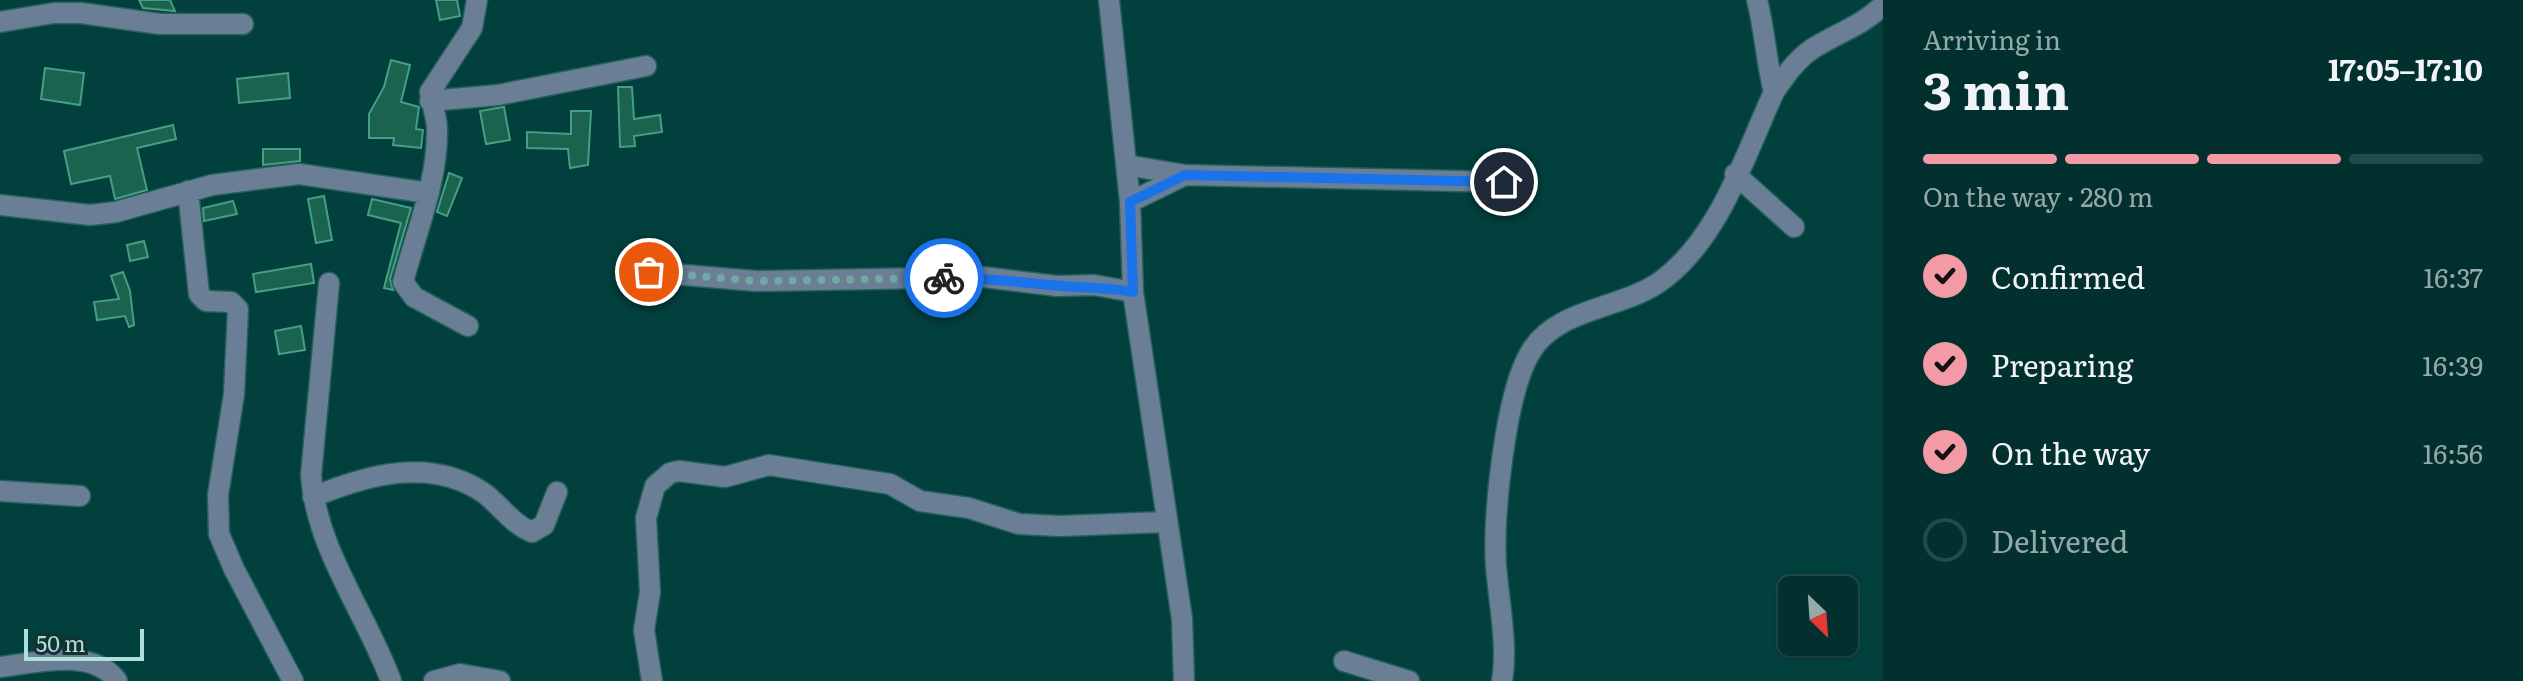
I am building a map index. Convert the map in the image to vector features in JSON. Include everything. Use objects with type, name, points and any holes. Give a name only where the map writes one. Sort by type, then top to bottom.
[{"type":"street","points":[[468,326],[414,297],[403,282],[429,193],[437,127],[430,101],[432,84],[472,28],[477,0]]},
{"type":"street","points":[[1109,0],[1130,202],[1133,292],[1165,522],[1182,619],[1184,681]]},
{"type":"street","points":[[1502,681],[1495,506],[1513,405],[1529,353],[1558,326],[1616,305],[1665,278],[1700,243],[1774,92],[1777,71],[1757,0]]},
{"type":"street","points":[[1777,71],[1855,28],[1883,5]]},
{"type":"street","points":[[0,22],[54,13],[81,13],[160,24],[243,24]]},
{"type":"street","points":[[430,101],[498,95],[646,66]]},
{"type":"street","points":[[1126,165],[1185,175],[1504,182]]},
{"type":"street","points":[[0,205],[90,215],[116,212],[188,191],[299,174],[429,193]]},
{"type":"street","points":[[1735,174],[1794,227]]},
{"type":"street","points":[[1130,202],[1185,175]]},
{"type":"street","points":[[188,191],[199,294],[206,301],[231,302],[238,309],[234,394],[218,495],[219,534],[293,681]]},
{"type":"street","points":[[649,272],[756,281],[983,277],[1057,286],[1094,285],[1133,292]]},
{"type":"street","points":[[329,283],[311,475],[313,497],[328,544],[391,681]]},
{"type":"street","points":[[652,681],[646,663],[644,630],[650,592],[646,518],[655,486],[670,473],[679,471],[725,477],[769,465],[890,484],[920,501],[969,508],[1019,524],[1060,526],[1165,522]]},
{"type":"street","points":[[313,497],[383,475],[438,472],[468,483],[532,532],[544,525],[557,492]]},
{"type":"street","points":[[0,491],[80,496]]},
{"type":"street","points":[[0,667],[53,661],[95,662],[105,667],[117,681]]},
{"type":"street","points":[[1344,661],[1409,681]]},
{"type":"street","points":[[434,681],[460,674],[500,681]]},
{"type":"building","points":[[139,0],[170,0],[175,11],[143,8]]},
{"type":"building","points":[[436,0],[457,0],[460,16],[440,20]]},
{"type":"building","points":[[391,60],[410,65],[401,102],[419,107],[416,129],[423,130],[421,148],[393,145],[394,138],[369,138],[369,114],[384,87]]},
{"type":"building","points":[[45,68],[84,73],[80,105],[41,99]]},
{"type":"building","points":[[288,73],[290,98],[239,103],[237,79]]},
{"type":"building","points":[[618,87],[632,87],[634,119],[660,115],[662,132],[634,136],[635,146],[620,147]]},
{"type":"building","points":[[504,107],[510,140],[486,144],[480,111]]},
{"type":"building","points":[[571,111],[591,111],[588,165],[570,168],[568,149],[527,148],[527,132],[571,134]]},
{"type":"building","points":[[173,125],[176,139],[137,148],[147,190],[115,199],[110,176],[71,184],[64,151]]},
{"type":"building","points":[[263,149],[300,149],[300,161],[263,165]]},
{"type":"building","points":[[449,173],[462,178],[447,216],[437,212]]},
{"type":"building","points":[[324,196],[332,240],[316,243],[308,199]]},
{"type":"building","points":[[372,199],[411,208],[390,279],[393,290],[384,288],[401,223],[368,215]]},
{"type":"building","points":[[233,201],[237,214],[204,221],[203,208]]},
{"type":"building","points":[[144,241],[148,257],[130,261],[127,245]]},
{"type":"building","points":[[311,264],[314,283],[256,292],[253,274]]},
{"type":"building","points":[[123,272],[130,291],[134,325],[129,327],[125,316],[97,320],[94,302],[119,299],[111,276]]},
{"type":"building","points":[[301,326],[305,350],[279,354],[275,331]]},
{"type":"way so far","points":[[649,272],[701,279],[756,281],[944,278]]},
{"type":"route","points":[[944,278],[983,277],[1057,286],[1084,284],[1133,292],[1130,202],[1185,175],[1363,182],[1504,182]]}]
